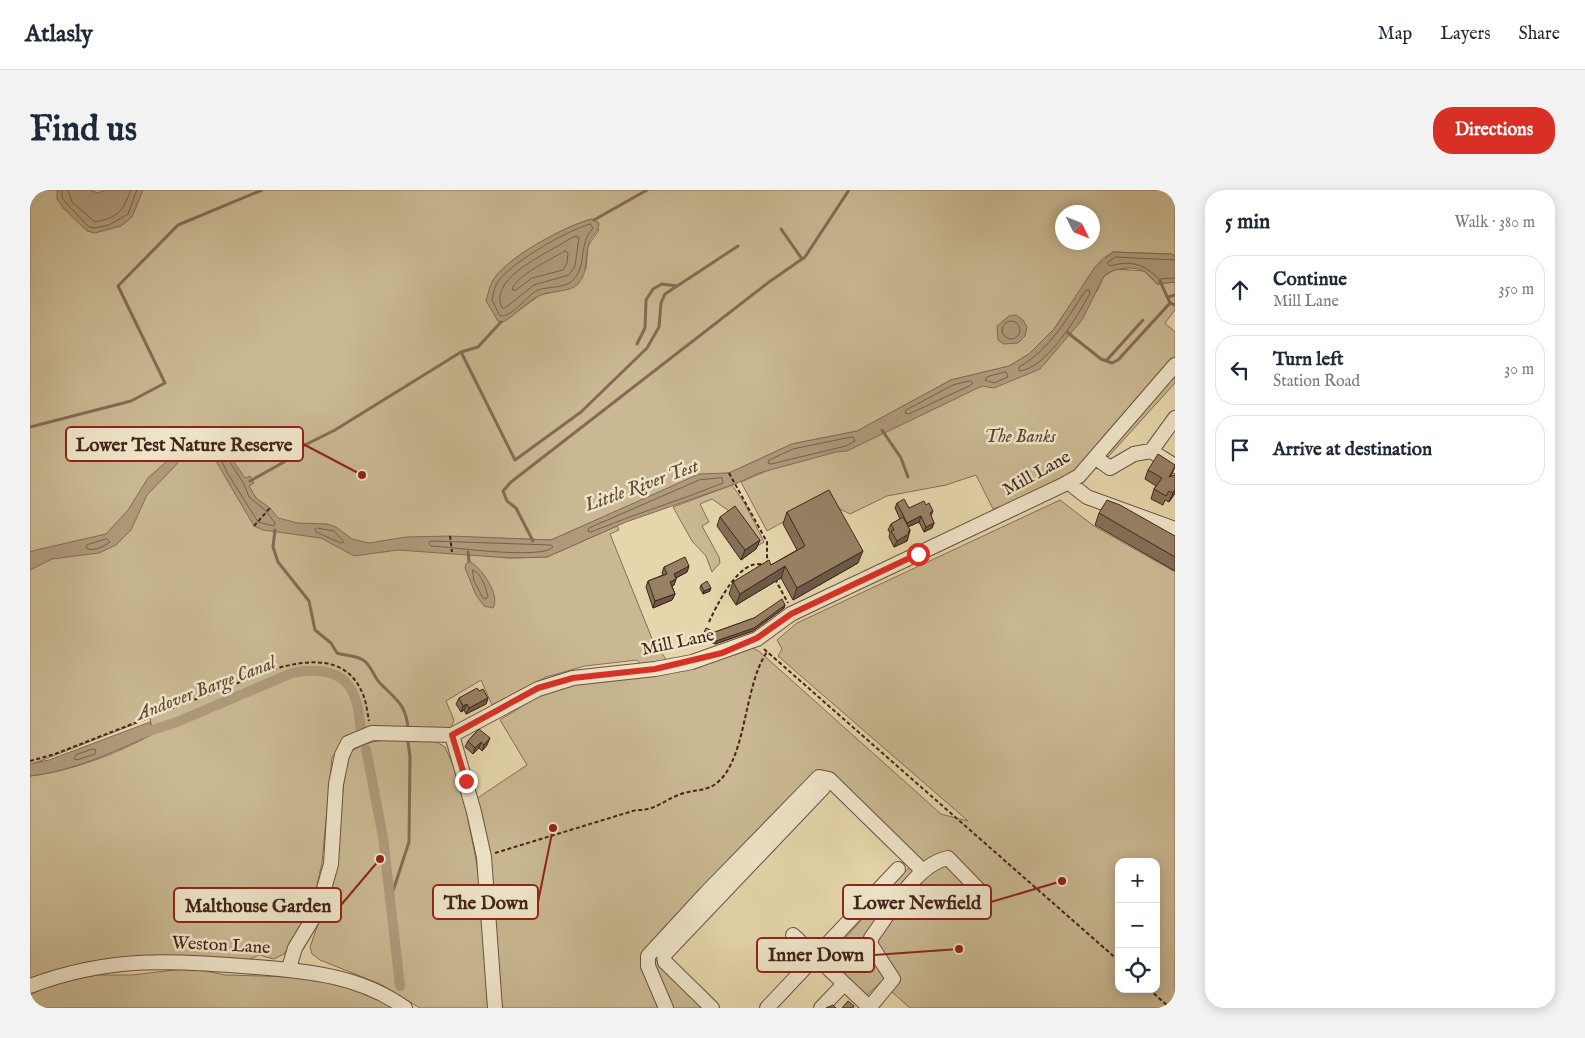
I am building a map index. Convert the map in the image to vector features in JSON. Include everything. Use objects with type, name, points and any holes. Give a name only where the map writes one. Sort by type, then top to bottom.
[{"type":"street","name":"Mill Lane","points":[[452,735],[538,688],[573,678],[655,669],[692,662],[757,638],[791,614],[1068,482],[1079,476],[1096,458],[1175,365]]},
{"type":"street","points":[[1151,451],[1175,418]]},
{"type":"street","points":[[1096,458],[1110,468],[1134,454],[1151,451],[1175,466]]},
{"type":"street","points":[[1068,482],[1087,497],[1175,529]]},
{"type":"street","points":[[289,968],[295,948],[318,910],[331,864],[336,784],[342,755],[348,744],[372,733],[452,735],[474,812],[484,857],[495,1008]]},
{"type":"street","points":[[666,1008],[648,966],[648,956],[706,893],[819,777],[829,779],[922,870]]},
{"type":"street","points":[[712,1008],[664,962],[664,955],[823,788]]},
{"type":"street","points":[[793,935],[869,1008],[893,979],[871,945],[871,938],[922,870],[940,860],[948,858],[979,890]]},
{"type":"street","points":[[767,1008],[898,869]]},
{"type":"street","name":"Weston Lane","points":[[30,986],[80,971],[132,962],[191,961],[289,968],[336,977],[364,986],[405,1008]]},
{"type":"street","points":[[821,1008],[844,984]]},
{"type":"path","points":[[709,622],[717,604],[739,575],[752,565],[767,564],[767,542],[729,473]]},
{"type":"path","points":[[254,526],[270,508]]},
{"type":"path","points":[[450,536],[452,552]]},
{"type":"path","points":[[771,572],[789,606]]},
{"type":"path","points":[[757,638],[767,651],[1115,957]]},
{"type":"path","points":[[484,857],[627,813],[648,811],[657,808],[668,799],[689,791],[703,790],[715,784],[733,764],[753,680],[760,662],[767,651]]},
{"type":"path","points":[[30,761],[55,754],[271,670],[309,662],[335,664],[351,676],[362,692],[372,733]]},
{"type":"path","points":[[1153,993],[1170,1008]]},
{"type":"green space","points":[[30,190],[1175,190],[1175,256],[1171,254],[1113,252],[1102,259],[1054,329],[1029,354],[1009,366],[951,380],[857,431],[792,444],[729,473],[699,475],[551,540],[465,537],[472,554],[510,558],[547,557],[617,526],[619,530],[610,534],[653,641],[668,662],[642,666],[637,660],[585,666],[546,677],[492,705],[481,680],[446,701],[454,720],[451,728],[379,728],[376,725],[353,735],[332,757],[322,863],[316,889],[301,928],[284,954],[274,959],[259,955],[248,960],[226,959],[30,980],[30,776],[78,766],[109,755],[139,741],[153,734],[150,718],[30,765]],"holes":[[[592,219],[599,230],[588,246],[586,269],[567,289],[540,295],[503,322],[498,321],[487,301],[491,285],[498,274],[509,264],[537,244],[581,222]]]},
{"type":"green space","name":"The Banks","points":[[1116,269],[1144,271],[1157,284],[1175,282],[1175,310],[1165,323],[1175,332],[1175,360],[1073,473],[1044,491],[993,509],[976,475],[946,485],[887,496],[850,514],[836,507],[826,498],[767,531],[741,482],[939,396],[1013,378],[1097,291],[1104,276]]},
{"type":"green space","points":[[1175,371],[1175,383],[1108,457],[1105,454]]},
{"type":"green space","points":[[732,485],[745,504],[764,542],[757,546],[729,511],[712,499],[700,504],[709,522],[702,526],[719,557],[720,563],[712,572],[706,556],[692,541],[673,507]]},
{"type":"green space","points":[[1060,500],[1094,526],[1175,572],[1175,1008],[910,1008],[881,982],[865,997],[826,959],[914,862],[829,779],[648,956],[665,1008],[501,1008],[476,799],[527,765],[500,720],[543,693],[571,682],[681,670],[753,648],[760,652],[941,814],[968,821],[778,656],[782,649],[777,640],[797,623]]},
{"type":"green space","points":[[402,738],[431,739],[445,747],[461,783],[480,881],[489,1008],[420,1008],[380,984],[320,960],[312,954],[310,947],[328,896],[348,754],[360,746]]},
{"type":"green space","points":[[655,959],[707,1008],[670,1008],[654,967]]},
{"type":"green space","points":[[191,968],[225,975],[297,977],[322,980],[370,994],[396,1008],[30,1008],[30,995],[51,985],[95,975],[132,975]]},
{"type":"water","points":[[57,190],[89,190],[98,193],[106,190],[143,190],[132,217],[121,226],[95,233],[87,231],[64,209],[57,199]]},
{"type":"water","points":[[592,219],[599,223],[599,226],[589,243],[584,274],[578,284],[570,289],[541,295],[503,322],[498,321],[486,301],[491,284],[498,273],[537,244],[567,228]]},
{"type":"water","points":[[1113,252],[1171,254],[1175,256],[1175,282],[1157,284],[1147,273],[1136,269],[1124,268],[1112,271],[1104,276],[1082,320],[1040,369],[994,388],[982,386],[847,451],[836,452],[759,473],[735,484],[626,522],[547,557],[510,558],[398,550],[354,556],[321,538],[263,530],[254,526],[210,451],[201,446],[187,451],[147,495],[131,530],[116,545],[99,553],[52,559],[30,570],[30,552],[106,534],[128,510],[148,478],[194,437],[204,436],[219,440],[245,478],[250,476],[254,483],[249,486],[256,498],[270,508],[278,518],[298,523],[327,524],[336,527],[352,539],[369,543],[406,537],[450,536],[551,540],[699,474],[729,473],[792,444],[857,431],[951,380],[1009,366],[1029,354],[1054,329],[1095,267]]},
{"type":"water","points":[[1016,315],[1023,320],[1027,327],[1025,336],[1018,343],[1004,344],[998,340],[997,326],[1009,316]]},
{"type":"water","points":[[469,561],[484,575],[492,589],[495,602],[493,608],[484,606],[476,595],[465,568]]},
{"type":"water","points":[[150,722],[153,734],[138,741],[78,765],[30,776],[30,764],[49,760]]},
{"type":"building","points":[[1158,454],[1175,465],[1169,477],[1175,475],[1175,489],[1173,493],[1169,491],[1166,496],[1154,489],[1162,478],[1148,470]]},
{"type":"building","points":[[829,490],[863,551],[797,588],[785,566],[740,594],[733,582],[769,560],[771,565],[805,546],[787,512]]},
{"type":"building","points":[[904,499],[909,508],[924,501],[926,505],[929,503],[933,511],[930,513],[934,523],[926,527],[921,516],[907,523],[897,503]]},
{"type":"building","points":[[1107,500],[1120,505],[1175,536],[1175,557],[1099,513]]},
{"type":"building","points":[[735,506],[760,540],[745,550],[720,517]]},
{"type":"building","points":[[903,517],[910,530],[909,534],[897,541],[891,531],[894,530],[891,524]]},
{"type":"building","points":[[685,557],[689,566],[674,574],[676,579],[670,582],[675,594],[655,601],[648,581],[667,574],[664,567]]},
{"type":"building","points":[[707,581],[711,588],[704,591],[701,585]]},
{"type":"building","points":[[782,599],[785,605],[754,628],[716,641],[703,635],[706,628],[715,632],[754,618]]},
{"type":"building","points":[[477,688],[479,691],[483,689],[488,698],[469,708],[467,704],[463,706],[459,698]]},
{"type":"building","points":[[479,729],[490,738],[484,745],[481,742],[475,748],[468,741]]},
{"type":"building","points":[[848,1001],[854,1006],[853,1008],[842,1008]]},
{"type":"waterway","points":[[30,427],[131,401],[165,383],[118,286],[178,225],[262,190]]},
{"type":"waterway","points":[[594,220],[647,190]]},
{"type":"waterway","points":[[533,541],[516,508],[507,501],[503,491],[511,482],[769,282],[805,257],[849,190]]},
{"type":"waterway","points":[[781,229],[802,259]]},
{"type":"waterway","points":[[461,352],[515,460],[581,412],[647,348],[659,327],[661,303],[665,294],[738,246]]},
{"type":"waterway","points":[[1160,281],[1170,303],[1175,305]]},
{"type":"waterway","points":[[637,344],[645,328],[646,300],[653,289],[662,284],[677,286]]},
{"type":"waterway","points":[[1168,297],[1175,295]]},
{"type":"waterway","points":[[1067,332],[1101,359],[1112,363],[1118,360],[1170,303]]},
{"type":"waterway","points":[[1106,361],[1143,320]]},
{"type":"waterway","points":[[250,481],[284,462],[303,446],[335,430],[461,352],[478,347],[501,322]]},
{"type":"waterway","points":[[882,430],[901,458],[908,477]]},
{"type":"waterway","points":[[275,530],[273,547],[278,562],[309,601],[315,630],[331,643],[337,653],[357,657],[366,662],[379,682],[403,708],[408,730]]},
{"type":"waterway","points":[[468,552],[469,561]]},
{"type":"waterway","name":"Andover Barge Canal","points":[[140,734],[177,722],[292,673],[301,671],[329,673],[345,681],[351,688],[356,702],[361,729]]},
{"type":"waterway","points":[[391,897],[409,842],[410,757],[408,742]]},
{"type":"waterway","name":"Andover Barge Canal","points":[[366,749],[383,837],[400,986]]},
{"type":"place","name":"Lower Test Nature Reserve","points":[[362,475]]},
{"type":"place","name":"The Down","points":[[553,828]]},
{"type":"place","name":"Malthouse Garden","points":[[380,859]]},
{"type":"place","name":"Lower Newfield","points":[[1062,881]]},
{"type":"place","name":"Inner Down","points":[[959,949]]},
{"type":"route","points":[[466,781],[452,735],[538,688],[573,678],[620,671],[655,669],[692,662],[722,653],[757,638],[791,614],[918,554]]},
{"type":"water label","name":"Little River Test","points":[[642,486]]}]
